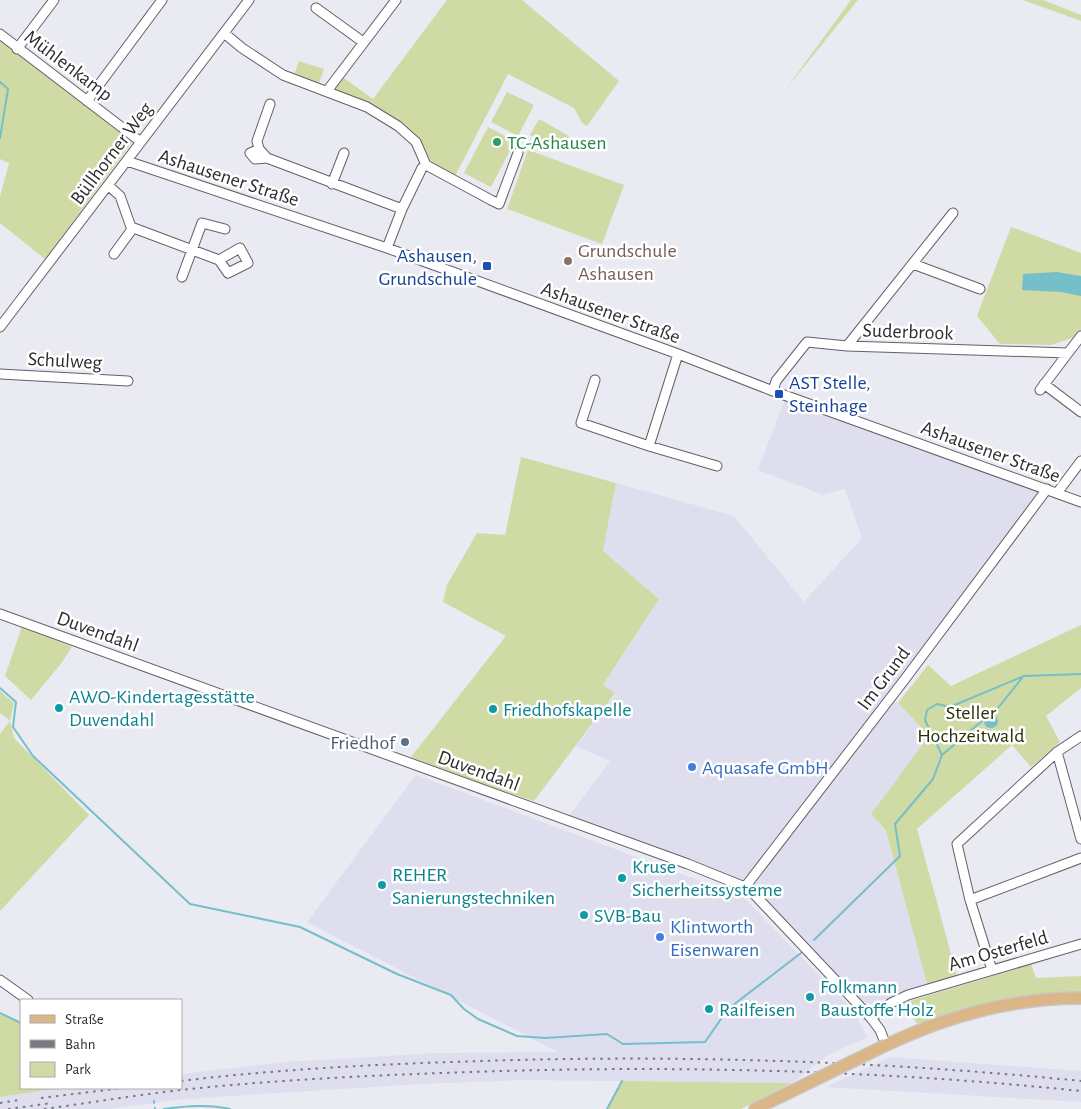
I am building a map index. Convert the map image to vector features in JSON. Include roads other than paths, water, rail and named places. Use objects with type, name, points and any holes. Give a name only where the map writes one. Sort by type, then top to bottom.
[{"type":"main road","points":[[755,1109],[886,1044],[966,1014],[1025,1003],[1081,998]]},
{"type":"street","points":[[17,48],[54,0]]},
{"type":"street","points":[[87,101],[162,0]]},
{"type":"street","name":"Büllhorner Weg","points":[[0,327],[249,0]]},
{"type":"street","points":[[327,91],[396,0]]},
{"type":"street","points":[[316,8],[363,42]]},
{"type":"street","points":[[224,33],[242,48],[283,75],[367,107],[398,126],[416,142],[426,165],[499,204],[518,153]]},
{"type":"street","name":"Mühlenkamp","points":[[0,34],[141,142]]},
{"type":"street","points":[[270,104],[257,141],[259,149],[267,158],[402,209]]},
{"type":"street","points":[[332,184],[344,153]]},
{"type":"street","name":"Ashausener Straße","points":[[127,161],[387,248],[678,354],[772,391],[1081,502]]},
{"type":"street","points":[[387,248],[402,209],[422,168]]},
{"type":"street","points":[[109,186],[120,196],[131,227],[219,260]]},
{"type":"street","points":[[847,346],[953,213]]},
{"type":"street","points":[[182,277],[202,223],[225,229]]},
{"type":"street","points":[[114,254],[133,228]]},
{"type":"street","points":[[913,264],[980,289]]},
{"type":"street","points":[[1081,336],[1042,387],[1081,412]]},
{"type":"street","name":"Suderbrook","points":[[772,391],[776,381],[807,342],[847,346],[1068,354]]},
{"type":"street","points":[[649,446],[678,354]]},
{"type":"street","name":"Schulweg","points":[[0,374],[128,381]]},
{"type":"street","points":[[595,380],[581,423],[717,466]]},
{"type":"street","points":[[1057,493],[1081,461]]},
{"type":"street","name":"Im Grund","points":[[745,887],[1048,490]]},
{"type":"street","name":"Duvendahl","points":[[0,614],[688,864],[745,887],[751,891],[871,1018],[880,1030],[886,1044]]},
{"type":"street","points":[[992,970],[970,900],[957,844],[1058,752],[1081,736]]},
{"type":"street","points":[[1058,752],[1081,839]]},
{"type":"street","points":[[970,900],[1081,858]]},
{"type":"street","name":"Am Osterfeld","points":[[871,1018],[891,1003],[908,994],[1081,944]]},
{"type":"street","points":[[0,980],[27,999]]},
{"type":"water","points":[[1057,272],[1081,276],[1081,296],[1061,292],[1022,290],[1023,274]]},
{"type":"water","points":[[988,714],[994,714],[998,721],[994,728],[988,728],[984,724],[984,718]]},
{"type":"waterway","points":[[0,82],[8,89],[0,138]]},
{"type":"waterway","points":[[814,940],[900,856],[895,824],[933,779],[942,755],[925,720],[927,710],[937,704],[950,707],[1024,676],[1081,674]]},
{"type":"waterway","points":[[994,713],[1022,678]]},
{"type":"waterway","points":[[0,688],[16,702],[13,727],[33,756],[190,904],[300,927],[397,974],[451,995],[464,1009],[478,1019],[517,1036],[545,1038],[607,1034],[623,1044],[705,1042],[728,1009],[801,953]]},
{"type":"waterway","points":[[942,755],[983,720]]},
{"type":"waterway","points":[[0,1013],[20,1023]]},
{"type":"waterway","points":[[607,1109],[622,1081]]},
{"type":"waterway","points":[[164,1109],[197,1106],[214,1106],[230,1109]]},
{"type":"railway","points":[[182,1081],[350,1066],[531,1060],[688,1059],[924,1068],[1081,1081]]},
{"type":"railway","points":[[44,1109],[180,1090],[268,1082],[403,1074],[547,1070],[700,1069],[776,1071],[929,1078],[1081,1091]]},
{"type":"railway","points":[[41,1098],[115,1089]]},
{"type":"railway","points":[[0,1103],[19,1100]]},
{"type":"railway","points":[[8,1109],[52,1103]]},
{"type":"place","name":"TC-Ashausen","points":[[497,142]]},
{"type":"place","name":"Grundschule Ashausen","points":[[568,261]]},
{"type":"place","name":"Ashausen, Grundschule","points":[[487,266]]},
{"type":"place","name":"AST Stelle, Steinhage","points":[[779,394]]},
{"type":"place","name":"AWO-Kindertagesstätte Duvendahl","points":[[59,708]]},
{"type":"place","name":"Friedhofskapelle","points":[[493,709]]},
{"type":"place","name":"Friedhof","points":[[405,742]]},
{"type":"place","name":"Aquasafe GmbH","points":[[692,767]]},
{"type":"place","name":"Kruse Sicherheitssysteme","points":[[622,878]]},
{"type":"place","name":"REHER Sanierungstechniken","points":[[382,885]]},
{"type":"place","name":"SVB-Bau","points":[[584,915]]},
{"type":"place","name":"Klintworth Eisenwaren","points":[[660,937]]},
{"type":"place","name":"Folkmann Baustoffe Holz","points":[[810,997]]},
{"type":"place","name":"Railfeisen","points":[[709,1009]]},
{"type":"park label","name":"Steller Hochzeitwald","points":[[971,724]]}]
